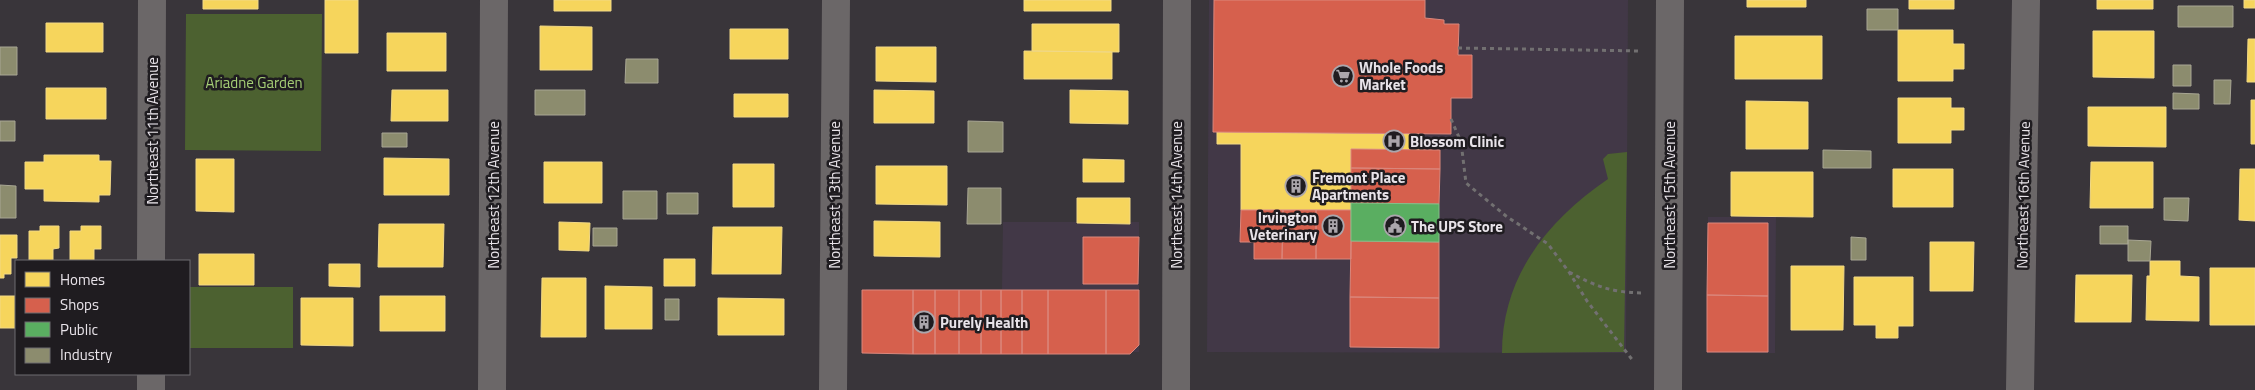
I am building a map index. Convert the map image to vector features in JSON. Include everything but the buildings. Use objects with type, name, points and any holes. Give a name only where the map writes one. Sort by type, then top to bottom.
[{"type":"street","name":"Northeast 11th Avenue","points":[[151,260],[152,0]]},
{"type":"street","name":"Northeast 12th Avenue","points":[[492,390],[494,0]]},
{"type":"street","name":"Northeast 13th Avenue","points":[[833,390],[836,0]]},
{"type":"street","name":"Northeast 14th Avenue","points":[[1176,390],[1177,0]]},
{"type":"street","name":"Northeast 15th Avenue","points":[[1668,390],[1670,0]]},
{"type":"street","name":"Northeast 16th Avenue","points":[[2020,390],[2026,0]]},
{"type":"street","points":[[151,375],[151,390]]},
{"type":"path","points":[[1458,48],[1670,51]]},
{"type":"path","points":[[1451,118],[1461,142],[1466,183],[1506,216],[1548,244],[1569,272],[1587,302],[1634,362]]},
{"type":"path","points":[[1422,142],[1461,142]]},
{"type":"path","points":[[1569,272],[1596,287],[1617,292],[1668,294]]},
{"type":"shaded area","points":[[1209,0],[1628,0],[1626,353],[1207,352]]},
{"type":"shaded area","points":[[1708,217],[1776,217],[1775,353],[1707,353]]},
{"type":"shaded area","points":[[1003,222],[1139,222],[1139,352],[866,351],[866,289],[1002,289]]},
{"type":"green space","name":"Ariadne Garden","points":[[186,14],[322,14],[321,151],[185,150]]},
{"type":"green space","points":[[1627,152],[1624,352],[1502,353],[1504,325],[1510,299],[1532,253],[1566,213],[1608,179],[1603,159],[1608,154]]},
{"type":"green space","points":[[190,287],[293,287],[293,348],[190,348]]},
{"type":"place","name":"Whole Foods Market","points":[[1343,76]]},
{"type":"place","name":"Blossom Clinic","points":[[1394,141]]},
{"type":"place","name":"Fremont Place Apartments","points":[[1296,186]]},
{"type":"place","name":"Irvington Veterinary","points":[[1333,226]]},
{"type":"place","name":"The UPS Store","points":[[1395,226]]},
{"type":"place","name":"Purely Health","points":[[924,322]]}]
